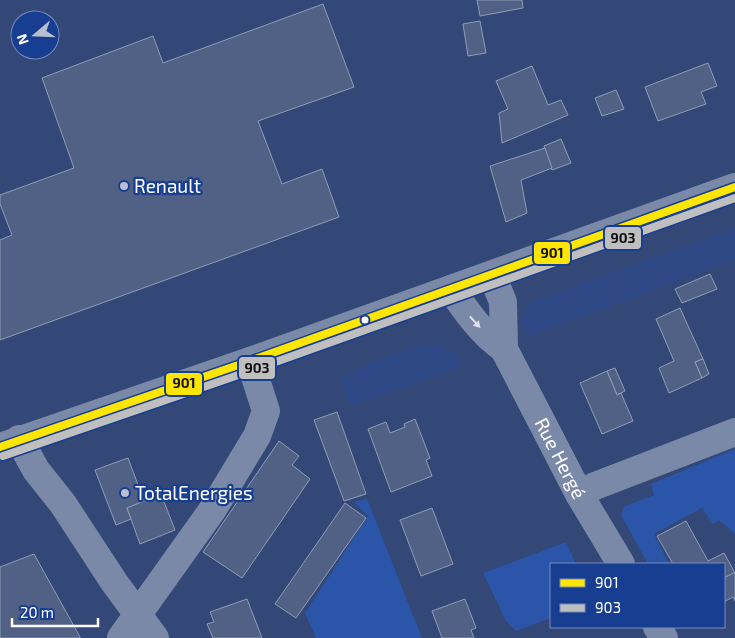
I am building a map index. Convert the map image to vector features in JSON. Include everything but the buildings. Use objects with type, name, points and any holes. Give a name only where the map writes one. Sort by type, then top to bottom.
[{"type":"main road","points":[[10,443],[126,405],[735,187]]},
{"type":"street","name":"Rue Hergé","points":[[492,275],[503,302],[504,349],[579,494],[619,563]]},
{"type":"street","name":"Rue Hergé","points":[[451,289],[469,315],[494,342],[504,349]]},
{"type":"street","points":[[120,638],[213,509],[257,436],[266,411],[250,361]]},
{"type":"street","points":[[579,494],[595,486],[735,432]]},
{"type":"street","points":[[10,443],[36,470],[63,504],[114,582],[155,638]]},
{"type":"shaded area","points":[[735,228],[735,260],[529,336],[524,329],[523,322],[526,305],[533,301]]},
{"type":"shaded area","points":[[435,344],[456,353],[461,367],[356,405],[350,405],[341,382],[343,376],[389,356],[425,345]]},
{"type":"shaded area","points":[[735,449],[735,534],[719,520],[713,524],[702,508],[654,534],[668,563],[647,563],[621,515],[624,507],[654,495],[651,484]]},
{"type":"shaded area","points":[[367,499],[422,638],[316,638],[305,613],[368,516],[354,502]]},
{"type":"shaded area","points":[[566,542],[576,563],[550,563],[550,618],[516,631],[506,621],[483,573]]},
{"type":"transit line","name":"901","points":[[0,447],[250,361],[735,187]]},
{"type":"transit line","name":"903","points":[[3,456],[253,370],[735,198]]},
{"type":"place","name":"Renault","points":[[124,186]]},
{"type":"place","name":"TotalEnergies","points":[[125,493]]}]
